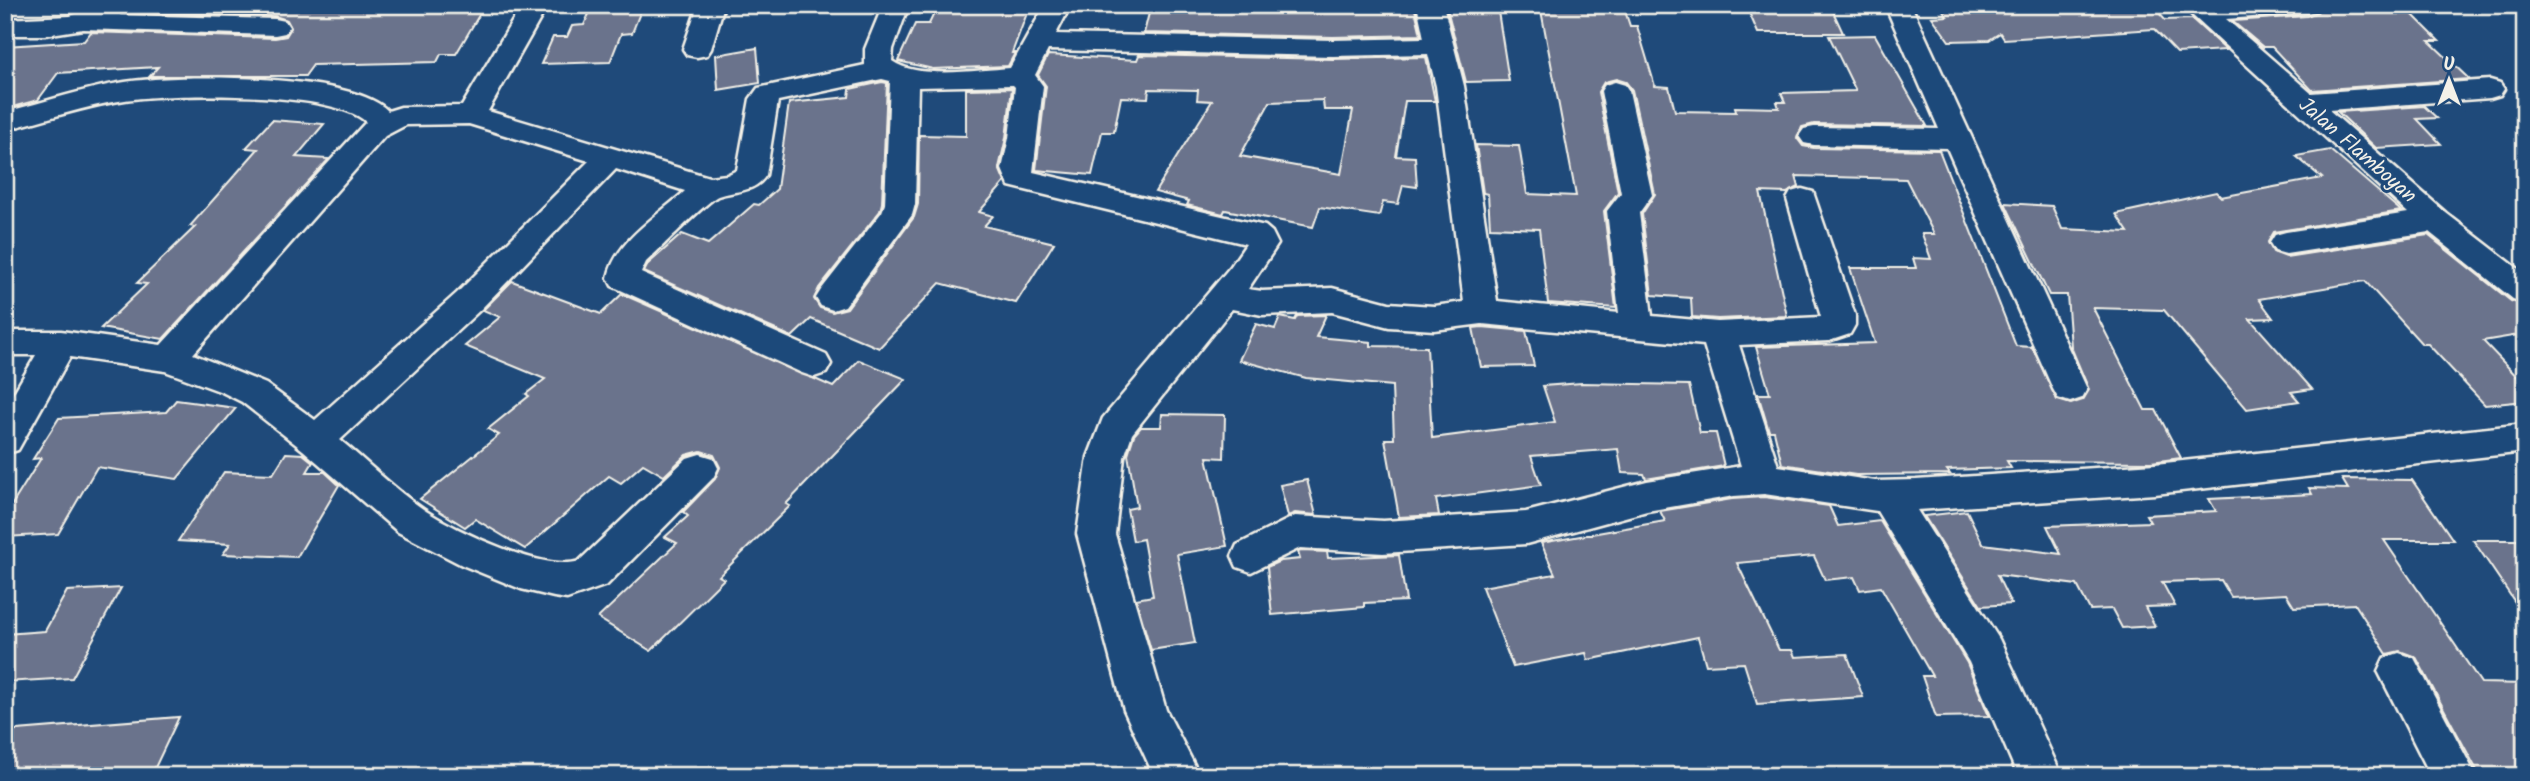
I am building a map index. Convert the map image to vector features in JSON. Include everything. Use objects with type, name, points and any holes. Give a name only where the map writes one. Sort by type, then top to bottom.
[{"type":"street","points":[[86,22],[117,5]]},
{"type":"street","points":[[471,115],[535,5]]},
{"type":"street","points":[[697,49],[711,5]]},
{"type":"street","points":[[893,73],[878,64],[878,55],[895,5]]},
{"type":"street","points":[[1020,76],[1058,5]]},
{"type":"street","points":[[1430,5],[1450,86],[1482,312]]},
{"type":"street","points":[[1898,5],[2070,390]]},
{"type":"street","points":[[2198,9],[2307,5]]},
{"type":"street","name":"Jalan Flamboyan","points":[[2198,9],[2435,220],[2525,291]]},
{"type":"street","points":[[5,27],[60,26],[86,22],[275,27]]},
{"type":"street","points":[[1038,43],[1439,47]]},
{"type":"street","points":[[833,298],[896,215],[900,204],[893,73]]},
{"type":"street","points":[[169,359],[341,166],[383,123],[407,115],[471,115],[708,187],[734,184],[753,172],[764,99],[768,94],[893,73],[1020,76],[1029,86],[1024,138],[1017,169],[1020,179],[1259,236],[1262,244],[1116,428],[1106,457],[1096,534],[1145,709],[1163,752],[1178,776]]},
{"type":"street","points":[[5,121],[125,91],[263,89],[304,92],[348,101],[369,108],[383,123]]},
{"type":"street","points":[[2303,103],[2490,89]]},
{"type":"street","points":[[1615,91],[1637,195],[1623,211],[1637,326]]},
{"type":"street","points":[[1814,136],[1958,139]]},
{"type":"street","points":[[316,440],[469,301],[611,156]]},
{"type":"street","points":[[708,187],[635,254],[626,268],[624,278],[814,364]]},
{"type":"street","points":[[1223,296],[1262,303],[1332,300],[1389,315],[1434,318],[1482,312],[1718,334],[1829,329],[1838,325],[1838,316],[1802,200]]},
{"type":"street","points":[[2286,243],[2435,220]]},
{"type":"street","points":[[1718,334],[1764,479]]},
{"type":"street","points":[[5,343],[61,343],[169,359],[234,383],[254,393],[316,440],[411,521],[476,554],[535,577],[554,581],[567,582],[593,573],[700,468]]},
{"type":"street","points":[[5,440],[61,343]]},
{"type":"street","points":[[1251,556],[1295,532],[1383,537],[1526,528],[1647,495],[1700,485],[1764,479],[1888,496],[2155,479],[2525,438]]},
{"type":"street","points":[[1888,496],[1985,652],[2035,773]]},
{"type":"street","points":[[2399,671],[2454,776]]},
{"type":"building","points":[[143,5],[250,5],[247,9],[485,5],[456,54],[441,54],[437,62],[313,65],[305,76],[150,76],[158,67],[58,73],[38,100],[5,109],[5,46],[84,41],[91,32],[275,38],[286,36],[291,28],[287,20],[275,16],[135,13]]},
{"type":"building","points":[[593,5],[643,5],[632,33],[621,34],[610,62],[541,64],[553,37],[567,37],[572,26],[584,25]]},
{"type":"building","points":[[938,5],[1030,5],[1012,53],[1015,53],[1008,66],[933,69],[898,61],[915,24],[929,24]]},
{"type":"building","points":[[1151,5],[1308,9],[1308,5],[1414,5],[1421,35],[1333,37],[1144,33]]},
{"type":"building","points":[[1446,5],[1497,5],[1509,81],[1466,82]]},
{"type":"building","points":[[1540,5],[1623,5],[1630,26],[1637,26],[1655,86],[1669,87],[1675,111],[1736,112],[1735,107],[1779,108],[1777,102],[1785,102],[1781,93],[1856,91],[1829,36],[1875,35],[1927,126],[1814,124],[1802,127],[1797,138],[1803,146],[1814,148],[1939,150],[2016,346],[2032,347],[2057,400],[2071,404],[2083,400],[2089,390],[2071,347],[2067,295],[2049,295],[2005,203],[2052,206],[2062,229],[2128,232],[2116,214],[2216,192],[2221,197],[2322,178],[2296,156],[2330,150],[2401,211],[2274,232],[2268,242],[2273,252],[2286,257],[2428,235],[2511,301],[2525,305],[2525,334],[2483,341],[2525,385],[2525,401],[2485,405],[2428,344],[2422,344],[2365,281],[2259,299],[2273,318],[2250,319],[2312,389],[2291,392],[2299,401],[2247,409],[2164,310],[2093,308],[2145,410],[2156,410],[2181,458],[2151,462],[2007,461],[2011,468],[1947,470],[1950,474],[1856,475],[1782,464],[1774,431],[1769,431],[1758,394],[1770,394],[1756,347],[1875,343],[1850,268],[1916,268],[1913,258],[1931,259],[1922,234],[1934,234],[1906,179],[1796,176],[1799,187],[1787,193],[1760,192],[1787,316],[1718,319],[1692,317],[1691,298],[1652,295],[1642,214],[1655,194],[1632,90],[1626,82],[1616,79],[1604,82],[1598,92],[1618,192],[1604,211],[1616,308],[1548,303],[1539,229],[1490,227],[1488,194],[1483,193],[1476,145],[1519,146],[1527,194],[1576,196]]},
{"type":"building","points":[[1782,5],[1830,5],[1843,33],[1758,33],[1747,8],[1783,8]]},
{"type":"building","points":[[2152,5],[2165,20],[2192,19],[2226,50],[2177,53],[2154,29],[2004,39],[2000,33],[1989,40],[1949,41],[1932,17],[1947,16],[1940,6]]},
{"type":"building","points":[[2348,9],[2351,13],[2410,12],[2439,41],[2429,41],[2469,79],[2312,90],[2272,47],[2263,47],[2232,21],[2307,16],[2319,11]]},
{"type":"building","points":[[757,48],[760,83],[718,90],[716,55]]},
{"type":"building","points":[[1048,55],[1137,60],[1139,55],[1333,59],[1426,57],[1435,101],[1405,101],[1396,156],[1415,157],[1417,187],[1403,185],[1398,204],[1383,202],[1379,216],[1320,207],[1313,227],[1225,210],[1223,214],[1187,205],[1189,201],[1155,192],[1212,101],[1197,100],[1198,90],[1149,89],[1148,98],[1121,97],[1114,132],[1102,132],[1092,175],[1036,170],[1046,86],[1038,75]],"holes":[[[1323,100],[1324,110],[1353,110],[1341,174],[1240,156],[1270,102]]]},
{"type":"building","points":[[887,83],[880,211],[819,288],[814,299],[820,308],[832,312],[847,308],[914,217],[918,204],[919,135],[966,136],[966,89],[1012,88],[999,168],[1005,182],[979,212],[993,216],[984,226],[1054,243],[1016,303],[940,283],[879,348],[811,319],[792,337],[644,272],[648,264],[682,234],[708,244],[754,204],[759,205],[777,189],[789,103],[849,97],[850,89]]},
{"type":"building","points":[[2424,106],[2437,118],[2417,119],[2441,144],[2376,148],[2338,112]]},
{"type":"building","points":[[272,120],[324,124],[296,157],[329,159],[163,339],[101,328],[147,284],[137,283],[195,227],[190,226],[258,149],[246,148]]},
{"type":"building","points":[[512,281],[601,314],[622,294],[833,387],[859,360],[906,379],[786,504],[790,506],[719,576],[724,579],[651,651],[598,618],[677,543],[665,537],[688,516],[683,512],[715,479],[720,467],[714,455],[701,451],[686,455],[664,476],[643,464],[621,483],[609,476],[525,549],[475,519],[465,527],[420,499],[499,435],[488,429],[529,396],[526,394],[545,379],[465,346],[500,317],[483,310]]},
{"type":"building","points":[[1326,315],[1316,337],[1371,342],[1371,346],[1427,347],[1432,438],[1555,422],[1543,386],[1582,383],[1689,385],[1700,433],[1716,433],[1724,466],[1646,479],[1644,474],[1622,473],[1618,449],[1531,456],[1541,485],[1436,499],[1439,515],[1399,517],[1385,439],[1394,439],[1392,386],[1306,378],[1239,360],[1256,324],[1275,329],[1280,317],[1295,320],[1297,316]]},
{"type":"building","points":[[1473,328],[1526,331],[1534,366],[1481,367]]},
{"type":"building","points":[[176,400],[236,408],[177,479],[97,467],[58,534],[5,537],[5,516],[41,458],[33,459],[59,418],[166,412]]},
{"type":"building","points":[[1162,414],[1225,415],[1224,458],[1207,457],[1227,546],[1177,554],[1195,643],[1151,650],[1136,599],[1153,596],[1143,539],[1133,541],[1127,509],[1137,507],[1128,454],[1134,435],[1141,427],[1161,427]]},
{"type":"building","points":[[286,453],[303,454],[313,462],[307,472],[325,472],[339,485],[297,557],[223,554],[230,544],[178,541],[224,472],[273,474]]},
{"type":"building","points":[[2342,479],[2412,480],[2453,540],[2384,540],[2481,683],[2525,684],[2525,776],[2480,776],[2416,657],[2400,651],[2387,654],[2355,604],[2294,607],[2286,594],[2231,597],[2221,580],[2162,582],[2175,606],[2145,607],[2155,626],[2122,628],[2112,609],[2090,610],[2077,585],[1997,575],[2011,604],[1981,606],[1924,516],[1967,511],[1983,544],[2061,554],[2047,526],[2150,522],[2146,515],[2216,511],[2209,499],[2312,494],[2309,488],[2348,489]]},
{"type":"building","points":[[1307,480],[1316,515],[1295,513],[1288,516],[1280,485]]},
{"type":"building","points":[[1764,497],[1829,506],[1838,526],[1880,521],[1967,663],[1989,716],[1936,717],[1922,676],[1932,676],[1881,587],[1860,590],[1854,577],[1825,580],[1814,556],[1737,563],[1779,650],[1792,650],[1795,657],[1847,654],[1863,697],[1757,704],[1744,663],[1706,665],[1698,637],[1588,660],[1586,653],[1513,667],[1482,587],[1555,574],[1541,543],[1665,521],[1660,511],[1732,499]]},
{"type":"building","points":[[2473,540],[2525,540],[2525,617]]},
{"type":"building","points":[[1298,552],[1327,552],[1328,558],[1399,555],[1406,601],[1364,603],[1364,607],[1272,615],[1267,567],[1280,561],[1300,559]]},
{"type":"building","points":[[121,588],[72,678],[5,682],[5,634],[45,631],[67,591]]},
{"type":"building","points":[[179,717],[151,776],[5,776],[5,731]]}]
